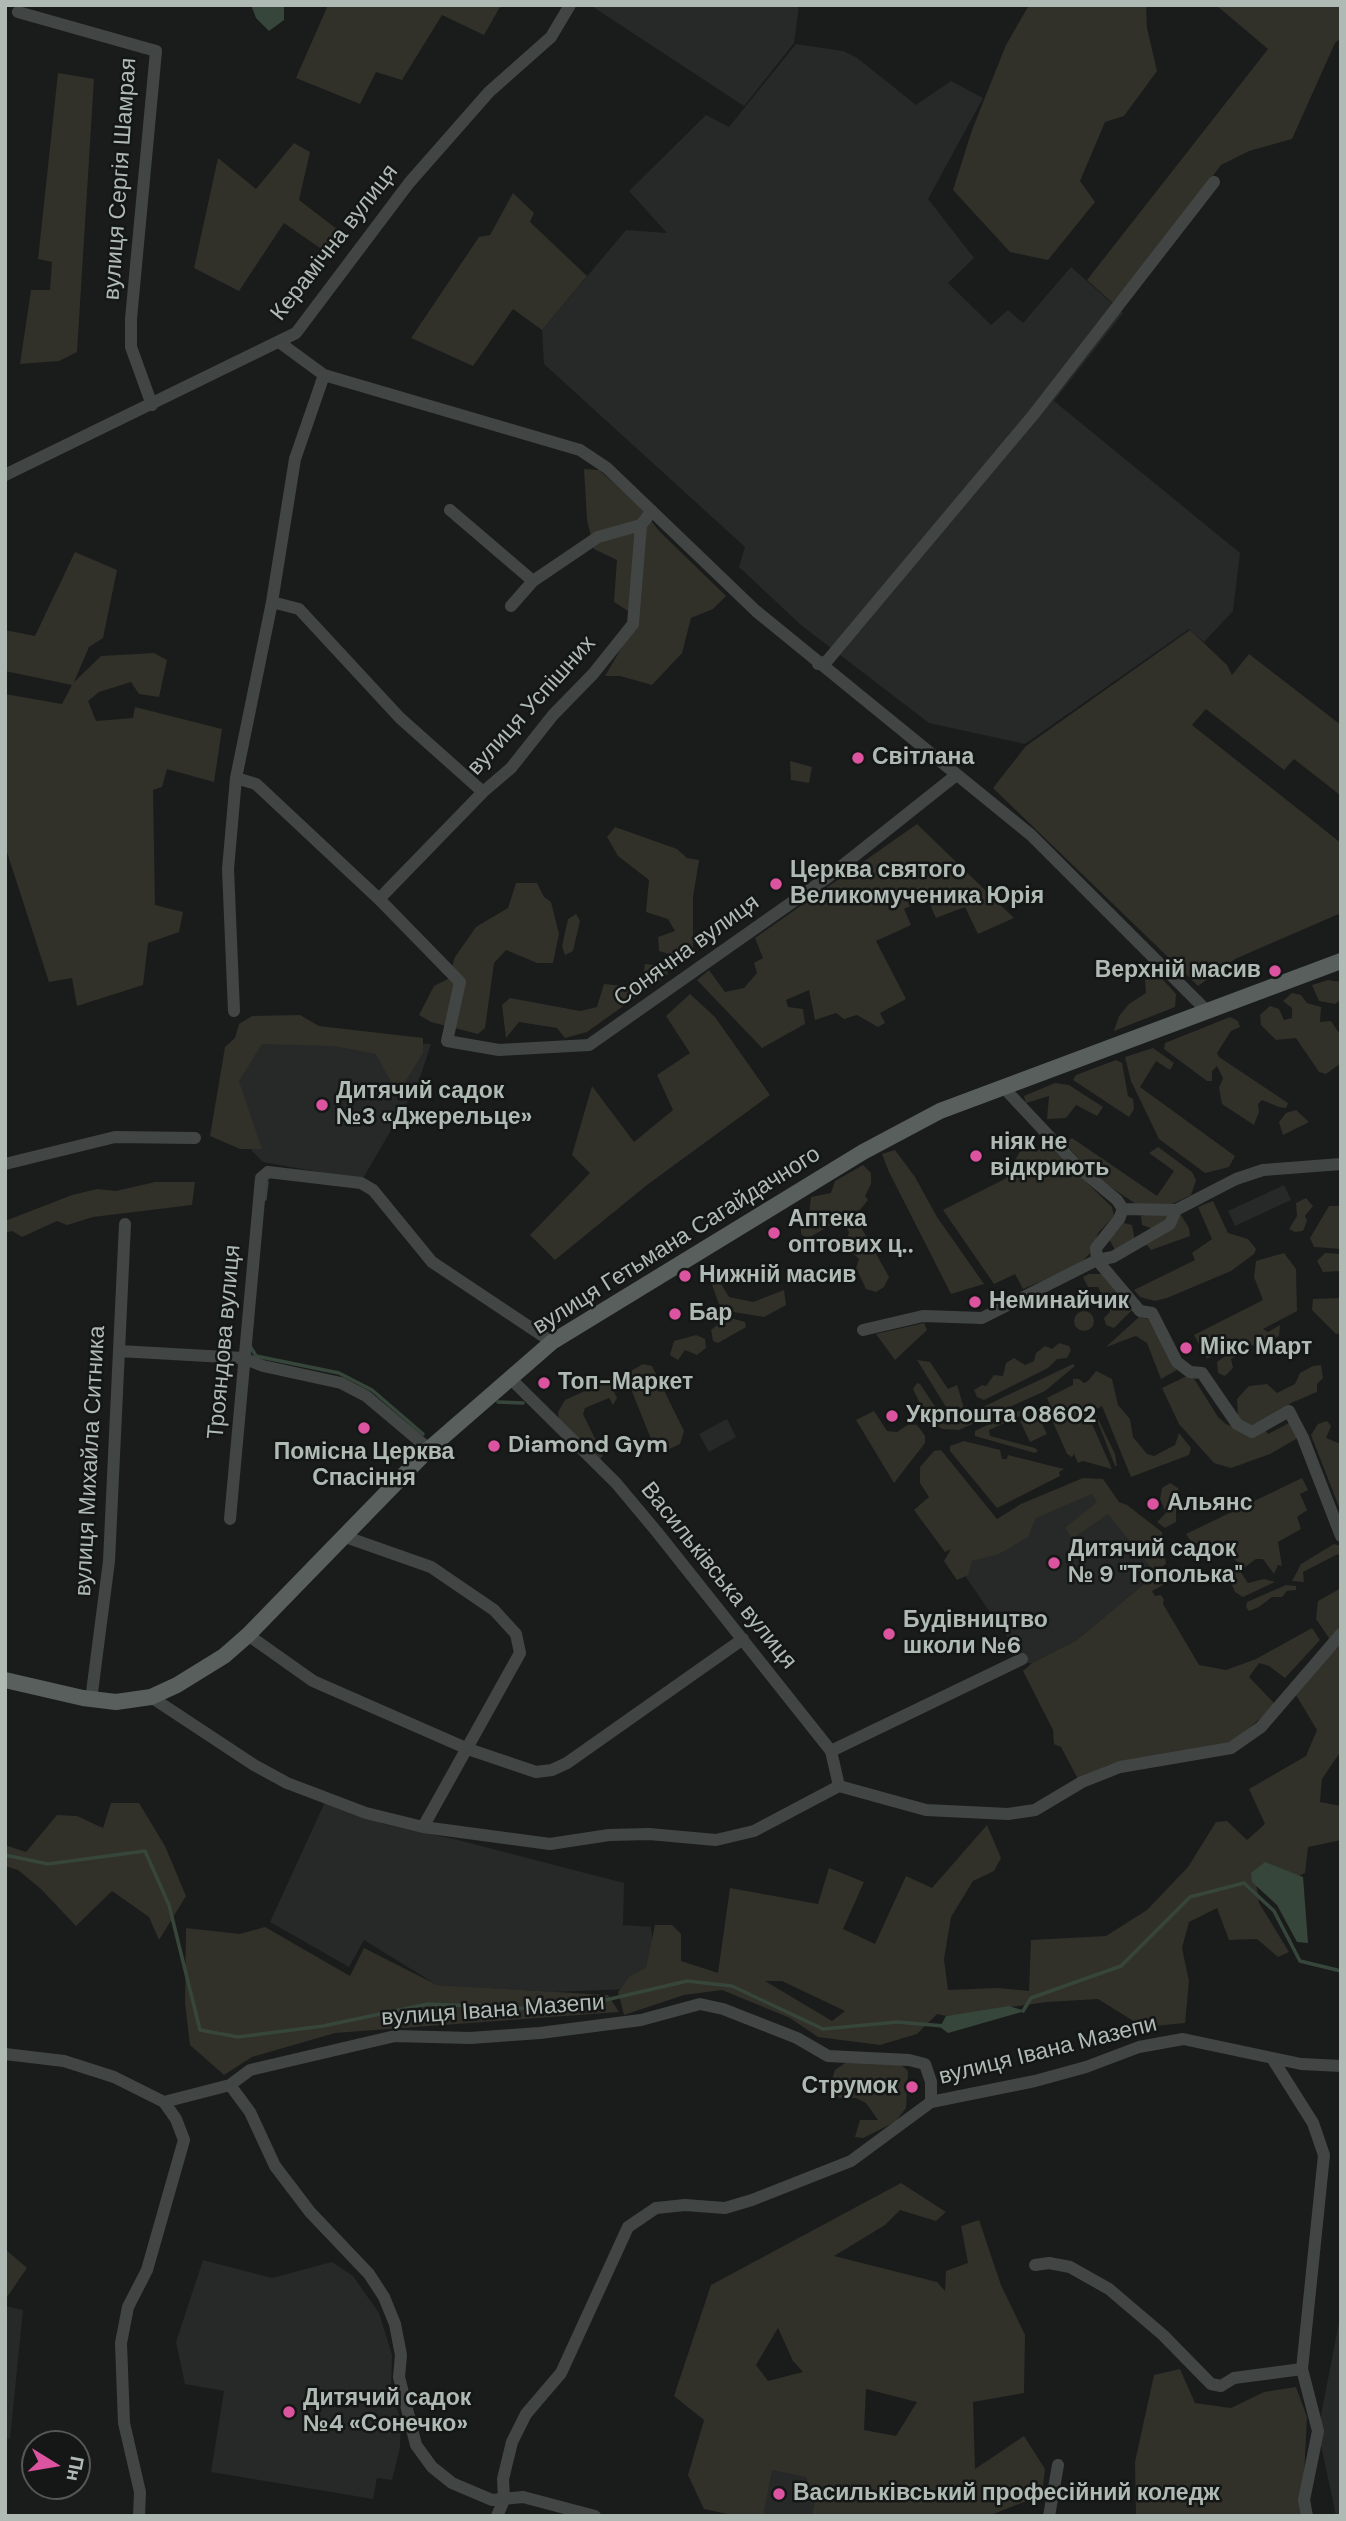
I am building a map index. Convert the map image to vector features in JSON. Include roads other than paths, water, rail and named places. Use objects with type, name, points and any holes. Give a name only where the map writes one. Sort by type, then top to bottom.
[{"type":"main road","name":"вулиця Гетьмана Сагайдачного","points":[[5,1680],[91,1700],[116,1702],[151,1697],[207,1668],[248,1635],[429,1449],[552,1342],[863,1152],[940,1111],[1341,961]]},
{"type":"street","name":"Керамічна вулиця","points":[[5,475],[296,334],[408,183],[489,92],[551,37],[570,5]]},
{"type":"street","name":"вулиця Сергія Шамрая","points":[[18,12],[156,51],[131,319],[131,347],[152,405]]},
{"type":"street","points":[[818,664],[827,661],[1034,414],[1214,182]]},
{"type":"street","points":[[279,342],[324,376],[580,450],[607,468],[756,611],[955,776],[1031,835],[1208,1012]]},
{"type":"street","points":[[234,1011],[228,869],[236,778],[272,602],[295,459],[324,376]]},
{"type":"street","points":[[450,510],[533,580]]},
{"type":"street","points":[[511,606],[533,580],[598,537],[640,525],[652,511]]},
{"type":"street","name":"вулиця Успішних","points":[[379,899],[483,792],[511,768],[553,715],[593,674],[633,624],[640,525]]},
{"type":"street","points":[[272,602],[299,609],[400,718],[483,792]]},
{"type":"street","name":"Сонячна вулиця","points":[[379,899],[460,982],[447,1041],[499,1050],[589,1045],[837,870],[955,776]]},
{"type":"street","points":[[236,778],[256,784],[379,899]]},
{"type":"street","points":[[1003,1087],[1080,1169],[1117,1200],[1123,1209]]},
{"type":"street","points":[[5,1164],[116,1138],[195,1138]]},
{"type":"street","points":[[1123,1209],[1176,1210],[1236,1179],[1263,1170],[1341,1164]]},
{"type":"street","name":"Трояндова вулиця","points":[[230,1519],[261,1178],[268,1172],[360,1183],[373,1190],[432,1262],[552,1342]]},
{"type":"street","points":[[1123,1209],[1119,1219],[1096,1248],[1097,1261],[1140,1311],[1152,1313],[1177,1362],[1190,1372],[1202,1373],[1237,1424],[1252,1432],[1289,1411],[1305,1442],[1341,1536]]},
{"type":"street","points":[[863,1331],[923,1316],[982,1318],[1097,1261],[1113,1257],[1170,1224],[1176,1210]]},
{"type":"street","name":"вулиця Михайла Ситника","points":[[91,1700],[109,1562],[125,1224]]},
{"type":"street","points":[[119,1351],[243,1358],[263,1366],[341,1384],[366,1396],[429,1449]]},
{"type":"street","name":"Васильківська вулиця","points":[[511,1379],[616,1483],[743,1639],[831,1751],[839,1786]]},
{"type":"street","points":[[343,1536],[431,1567],[494,1610],[516,1634],[520,1653],[423,1828]]},
{"type":"street","points":[[151,1697],[254,1765],[287,1783],[366,1813],[423,1828],[550,1844],[636,1835],[716,1840],[754,1831],[839,1786],[926,1810],[1008,1814],[1035,1810],[1082,1782],[1120,1767],[1231,1748],[1261,1727],[1341,1634]]},
{"type":"street","points":[[248,1635],[313,1682],[468,1749],[537,1772],[552,1770],[567,1763],[743,1639]]},
{"type":"street","points":[[831,1751],[1022,1658]]},
{"type":"street","name":"вулиця Івана Мазепи","points":[[230,2085],[250,2070],[395,2036],[470,2038],[540,2033],[641,2020],[700,2004],[723,2009],[797,2038],[828,2056],[925,2064],[931,2082],[932,2102]]},
{"type":"street","name":"вулиця Івана Мазепи","points":[[497,2516],[504,2500],[503,2479],[512,2442],[526,2414],[561,2373],[628,2227],[656,2208],[685,2205],[725,2208],[851,2161],[932,2102],[1035,2081],[1086,2067],[1139,2047],[1183,2039],[1272,2059],[1341,2066]]},
{"type":"street","points":[[5,2054],[64,2061],[114,2077],[164,2102],[176,2119],[184,2140],[147,2270],[128,2307],[121,2343],[124,2423],[140,2492],[139,2516]]},
{"type":"street","points":[[1272,2059],[1313,2123],[1324,2155],[1303,2369],[1318,2431],[1304,2500],[1307,2516]]},
{"type":"street","points":[[164,2102],[230,2085],[250,2112],[275,2166],[310,2212],[369,2274],[384,2297],[395,2324],[401,2355],[399,2377],[416,2445],[432,2467],[452,2483],[492,2500],[523,2497],[595,2516]]},
{"type":"street","points":[[1035,2265],[1049,2263],[1070,2267],[1109,2289],[1163,2335],[1211,2384],[1221,2386],[1234,2378],[1303,2369]]},
{"type":"street","points":[[1049,2516],[1058,2465]]},
{"type":"waterway","points":[[265,1199],[267,1182]]},
{"type":"waterway","points":[[250,1346],[256,1356],[339,1373],[372,1390],[423,1434]]},
{"type":"waterway","points":[[498,1402],[523,1403]]},
{"type":"waterway","points":[[5,1855],[48,1864],[145,1851],[169,1905],[200,2030],[238,2037],[323,2026],[428,2004],[563,2010],[687,1981],[732,1986],[823,2029],[897,2022],[944,2026]]},
{"type":"waterway","points":[[1023,2011],[1031,1998],[1121,1966],[1190,1897],[1244,1883],[1274,1911],[1300,1961],[1341,1971]]},
{"type":"place","name":"Світлана","points":[[858,758]]},
{"type":"place","name":"Церква святого Великомученика Юрія","points":[[776,884]]},
{"type":"place","name":"Верхній масив","points":[[1275,971]]},
{"type":"place","name":"Дитячий садок №3 «Джерельце»","points":[[322,1105]]},
{"type":"place","name":"ніяк не відкриють","points":[[976,1156]]},
{"type":"place","name":"Аптека оптових ц‥","points":[[774,1233]]},
{"type":"place","name":"Нижній масив","points":[[685,1276]]},
{"type":"place","name":"Неминайчик","points":[[975,1302]]},
{"type":"place","name":"Бар","points":[[675,1314]]},
{"type":"place","name":"Мікс Март","points":[[1186,1348]]},
{"type":"place","name":"Топ-Маркет","points":[[544,1383]]},
{"type":"place","name":"Укрпошта 08602","points":[[892,1416]]},
{"type":"place","name":"Помісна Церква Спасіння","points":[[364,1428]]},
{"type":"place","name":"Diamond Gym","points":[[494,1446]]},
{"type":"place","name":"Альянс","points":[[1153,1504]]},
{"type":"place","name":"Дитячий садок № 9 \"Тополька\"","points":[[1054,1563]]},
{"type":"place","name":"Будівництво школи №6","points":[[889,1634]]},
{"type":"place","name":"Струмок","points":[[912,2087]]},
{"type":"place","name":"Дитячий садок №4 «Сонечко»","points":[[289,2412]]},
{"type":"place","name":"Васильківський професійний коледж","points":[[779,2494]]}]
